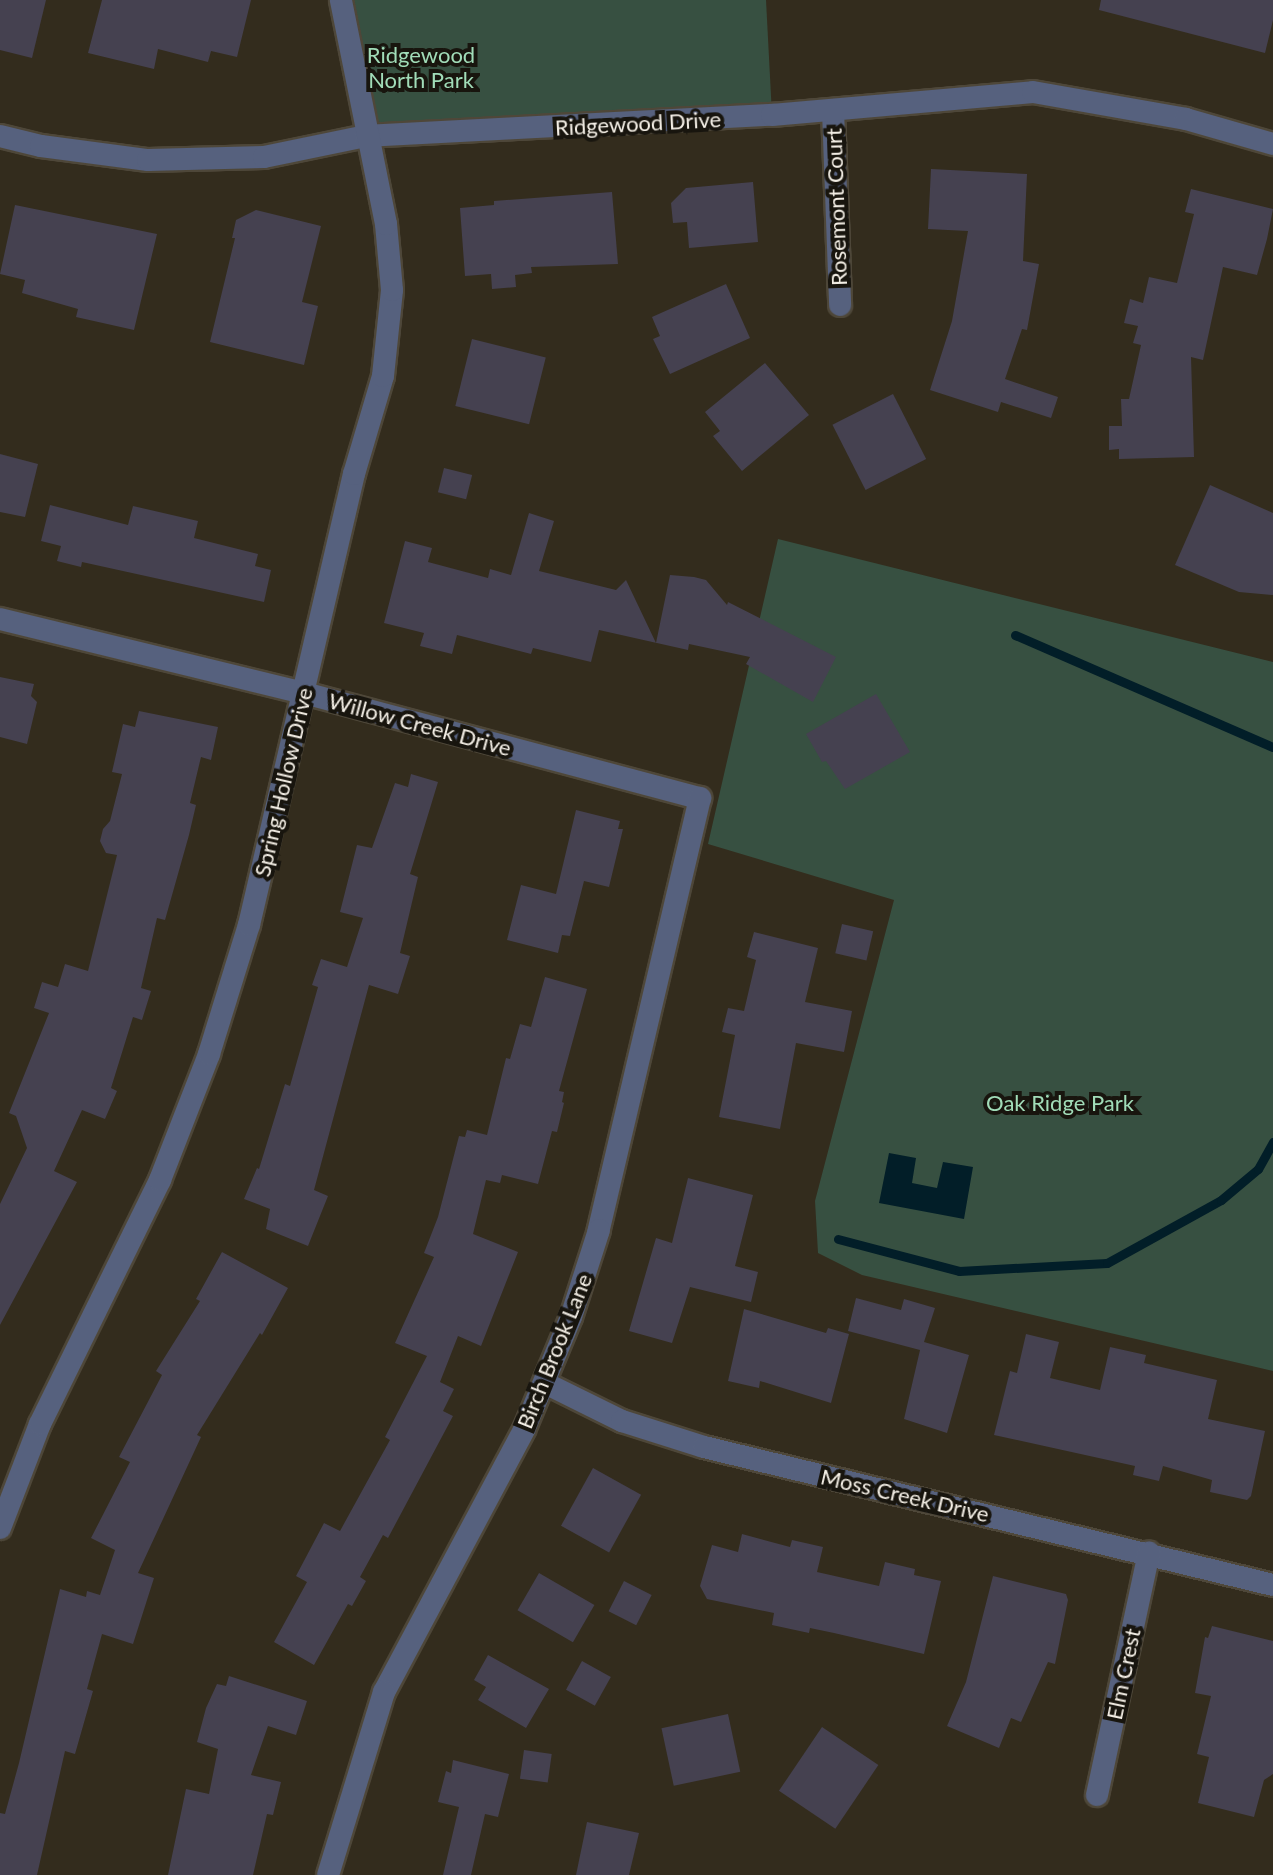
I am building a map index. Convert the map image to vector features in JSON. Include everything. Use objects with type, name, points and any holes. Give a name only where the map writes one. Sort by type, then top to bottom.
[{"type":"street","name":"Spring Hollow Drive","points":[[0,1528],[40,1424],[160,1180],[209,1054],[249,925],[354,474],[383,376],[392,290],[386,224],[341,0]]},
{"type":"street","name":"Ridgewood Drive","points":[[0,136],[41,146],[148,160],[264,157],[366,136],[833,110],[1033,92],[1186,119],[1273,144]]},
{"type":"street","name":"Rosemont Court","points":[[833,110],[840,305]]},
{"type":"street","name":"Willow Creek Drive","points":[[0,619],[304,693],[700,798]]},
{"type":"street","name":"Birch Brook Lane","points":[[328,1875],[384,1692],[524,1430],[571,1317],[599,1230],[700,798]]},
{"type":"street","name":"Moss Creek Drive","points":[[545,1383],[622,1421],[691,1443],[1273,1585]]},
{"type":"street","name":"Elm Crest","points":[[1097,1795],[1149,1553]]},
{"type":"green space","name":"Ridgewood North Park","points":[[341,0],[766,0],[772,115],[366,136]]},
{"type":"green space","name":"Oak Ridge Park","points":[[778,539],[1273,662],[1273,1371],[862,1275],[818,1253],[815,1201],[894,900],[708,844]]},
{"type":"water","points":[[889,1153],[916,1158],[912,1183],[937,1188],[943,1162],[973,1167],[964,1219],[879,1203]]},
{"type":"building","points":[[0,0],[46,0],[32,58],[0,50]]},
{"type":"building","points":[[102,0],[251,0],[237,57],[211,51],[208,62],[158,49],[154,69],[88,53]]},
{"type":"building","points":[[1101,0],[1273,0],[1273,20],[1265,53],[1099,10]]},
{"type":"building","points":[[931,169],[1027,174],[1023,261],[1039,264],[1027,330],[1022,329],[1005,379],[1058,397],[1051,418],[1001,402],[998,412],[930,390],[952,321],[968,231],[928,229]]},
{"type":"building","points":[[753,182],[758,242],[689,248],[687,222],[673,223],[671,203],[686,188]]},
{"type":"building","points":[[1191,189],[1273,209],[1267,239],[1257,275],[1223,267],[1203,360],[1191,357],[1194,457],[1119,459],[1119,449],[1109,450],[1109,426],[1122,426],[1121,399],[1129,399],[1141,345],[1133,343],[1138,326],[1124,323],[1130,299],[1143,303],[1149,277],[1177,283],[1194,214],[1185,212]]},
{"type":"building","points":[[612,192],[618,264],[531,267],[532,273],[515,275],[516,287],[492,289],[491,274],[465,276],[460,208],[494,205],[494,201]]},
{"type":"building","points":[[15,205],[157,234],[134,330],[76,317],[78,309],[22,293],[25,280],[0,274]]},
{"type":"building","points":[[256,210],[321,226],[302,302],[318,306],[304,365],[210,342],[235,238],[232,238],[236,220]]},
{"type":"building","points":[[726,284],[750,338],[670,374],[653,339],[660,336],[652,317]]},
{"type":"building","points":[[472,339],[546,357],[529,424],[455,406]]},
{"type":"building","points":[[765,363],[809,415],[742,471],[713,436],[720,431],[705,412]]},
{"type":"building","points":[[893,394],[926,459],[866,490],[832,425]]},
{"type":"building","points":[[0,454],[38,464],[25,517],[0,512]]},
{"type":"building","points":[[444,468],[472,475],[466,499],[438,492]]},
{"type":"building","points":[[1210,485],[1273,513],[1273,595],[1239,592],[1175,565]]},
{"type":"building","points":[[50,505],[128,525],[133,506],[198,521],[194,538],[258,554],[255,566],[271,570],[264,602],[82,562],[81,567],[57,561],[61,546],[41,541]]},
{"type":"building","points":[[529,513],[554,521],[539,571],[616,590],[626,580],[656,643],[599,630],[591,662],[533,648],[531,654],[457,635],[452,654],[420,646],[424,633],[384,623],[405,541],[432,548],[428,562],[488,578],[490,569],[511,575]]},
{"type":"building","points":[[670,575],[706,580],[727,605],[728,602],[836,657],[813,702],[746,664],[750,657],[689,644],[688,650],[656,643]]},
{"type":"building","points":[[0,677],[34,684],[31,696],[37,702],[27,744],[0,737]]},
{"type":"building","points":[[876,694],[910,752],[845,789],[826,761],[822,762],[806,734]]},
{"type":"building","points":[[139,711],[218,727],[211,760],[201,757],[190,803],[196,805],[189,835],[165,920],[157,918],[141,988],[151,991],[142,1020],[133,1017],[111,1088],[117,1091],[105,1119],[82,1110],[54,1171],[77,1182],[0,1325],[0,1204],[27,1148],[16,1116],[9,1113],[49,1013],[34,1008],[42,982],[58,987],[65,964],[88,971],[117,855],[106,853],[100,841],[103,829],[110,821],[122,774],[112,772],[123,724],[135,727]]},
{"type":"building","points":[[411,774],[438,782],[410,874],[418,877],[400,953],[410,956],[398,994],[369,985],[314,1190],[328,1196],[308,1246],[266,1229],[270,1209],[244,1199],[259,1169],[285,1084],[290,1086],[318,987],[312,985],[321,959],[347,967],[363,918],[340,912],[357,845],[372,848],[395,783],[408,787]]},
{"type":"building","points":[[576,810],[620,821],[618,829],[623,829],[609,887],[584,881],[570,936],[562,935],[558,953],[507,940],[521,885],[556,894]]},
{"type":"building","points":[[842,924],[873,931],[866,960],[835,953]]},
{"type":"building","points":[[754,932],[818,948],[805,1002],[852,1011],[844,1052],[796,1043],[780,1129],[719,1117],[735,1035],[722,1032],[728,1008],[744,1011],[756,960],[747,957]]},
{"type":"building","points":[[545,977],[587,989],[559,1091],[564,1092],[564,1103],[557,1132],[552,1131],[538,1184],[502,1175],[500,1183],[486,1180],[473,1234],[518,1252],[481,1346],[458,1336],[440,1382],[454,1389],[443,1411],[453,1416],[388,1538],[383,1535],[360,1577],[366,1581],[352,1606],[348,1604],[314,1665],[274,1642],[307,1582],[296,1576],[324,1523],[340,1531],[390,1440],[385,1437],[427,1356],[395,1343],[434,1257],[424,1253],[438,1217],[459,1136],[465,1137],[467,1130],[487,1135],[506,1058],[510,1059],[520,1024],[531,1027]]},
{"type":"building","points":[[688,1178],[753,1195],[735,1266],[758,1272],[751,1302],[690,1287],[672,1343],[629,1331],[656,1238],[672,1243]]},
{"type":"building","points":[[222,1252],[288,1288],[262,1335],[260,1333],[197,1435],[201,1437],[138,1573],[154,1578],[133,1644],[102,1634],[87,1689],[93,1691],[75,1754],[65,1751],[37,1875],[0,1875],[0,1813],[5,1814],[19,1763],[60,1589],[86,1597],[87,1591],[100,1595],[115,1550],[91,1538],[130,1462],[119,1457],[162,1375],[156,1371],[200,1301],[196,1299]]},
{"type":"building","points":[[856,1298],[901,1310],[904,1299],[935,1308],[924,1342],[969,1355],[947,1433],[904,1419],[920,1350],[848,1331]]},
{"type":"building","points":[[744,1309],[826,1333],[828,1328],[849,1334],[831,1403],[760,1381],[759,1388],[728,1381]]},
{"type":"building","points":[[1026,1334],[1059,1342],[1050,1378],[1100,1390],[1110,1347],[1146,1355],[1144,1363],[1217,1380],[1208,1419],[1265,1431],[1251,1496],[1247,1500],[1210,1492],[1212,1480],[1163,1466],[1159,1481],[1133,1475],[1135,1466],[994,1435],[1010,1371],[1017,1373]]},
{"type":"building","points":[[593,1468],[641,1495],[609,1552],[561,1526]]},
{"type":"building","points":[[742,1534],[790,1547],[792,1540],[823,1547],[817,1572],[879,1586],[885,1562],[915,1569],[914,1575],[941,1581],[924,1654],[810,1628],[809,1633],[772,1625],[774,1613],[707,1599],[700,1586],[712,1545],[738,1552]]},
{"type":"building","points":[[539,1573],[594,1605],[573,1642],[518,1610]]},
{"type":"building","points":[[993,1576],[1066,1594],[1068,1600],[1055,1664],[1048,1662],[1021,1722],[1011,1718],[999,1748],[947,1726],[966,1682]]},
{"type":"building","points":[[624,1581],[652,1595],[636,1625],[609,1611]]},
{"type":"building","points":[[1212,1626],[1273,1641],[1273,1774],[1264,1780],[1254,1817],[1198,1803],[1209,1757],[1197,1754],[1211,1696],[1195,1693],[1205,1637],[1208,1638]]},
{"type":"building","points":[[488,1655],[549,1689],[526,1728],[478,1700],[486,1687],[474,1680]]},
{"type":"building","points":[[582,1661],[611,1677],[595,1706],[566,1690]]},
{"type":"building","points":[[229,1676],[307,1701],[296,1735],[268,1726],[251,1775],[281,1782],[273,1815],[267,1814],[253,1875],[168,1875],[186,1789],[209,1794],[218,1749],[197,1742],[206,1708],[217,1684],[226,1686]]},
{"type":"building","points":[[728,1714],[740,1772],[674,1786],[661,1728]]},
{"type":"building","points":[[822,1727],[878,1765],[835,1829],[779,1791]]},
{"type":"building","points":[[524,1750],[552,1754],[548,1783],[520,1779]]},
{"type":"building","points":[[453,1760],[509,1774],[498,1817],[485,1814],[471,1875],[443,1875],[459,1807],[438,1802],[446,1771],[451,1773]]},
{"type":"building","points":[[587,1822],[639,1833],[629,1875],[576,1875]]},
{"type":"waterway","points":[[1015,635],[1273,747]]},
{"type":"waterway","points":[[838,1239],[959,1271],[1107,1263],[1221,1200],[1258,1169],[1273,1142]]}]
